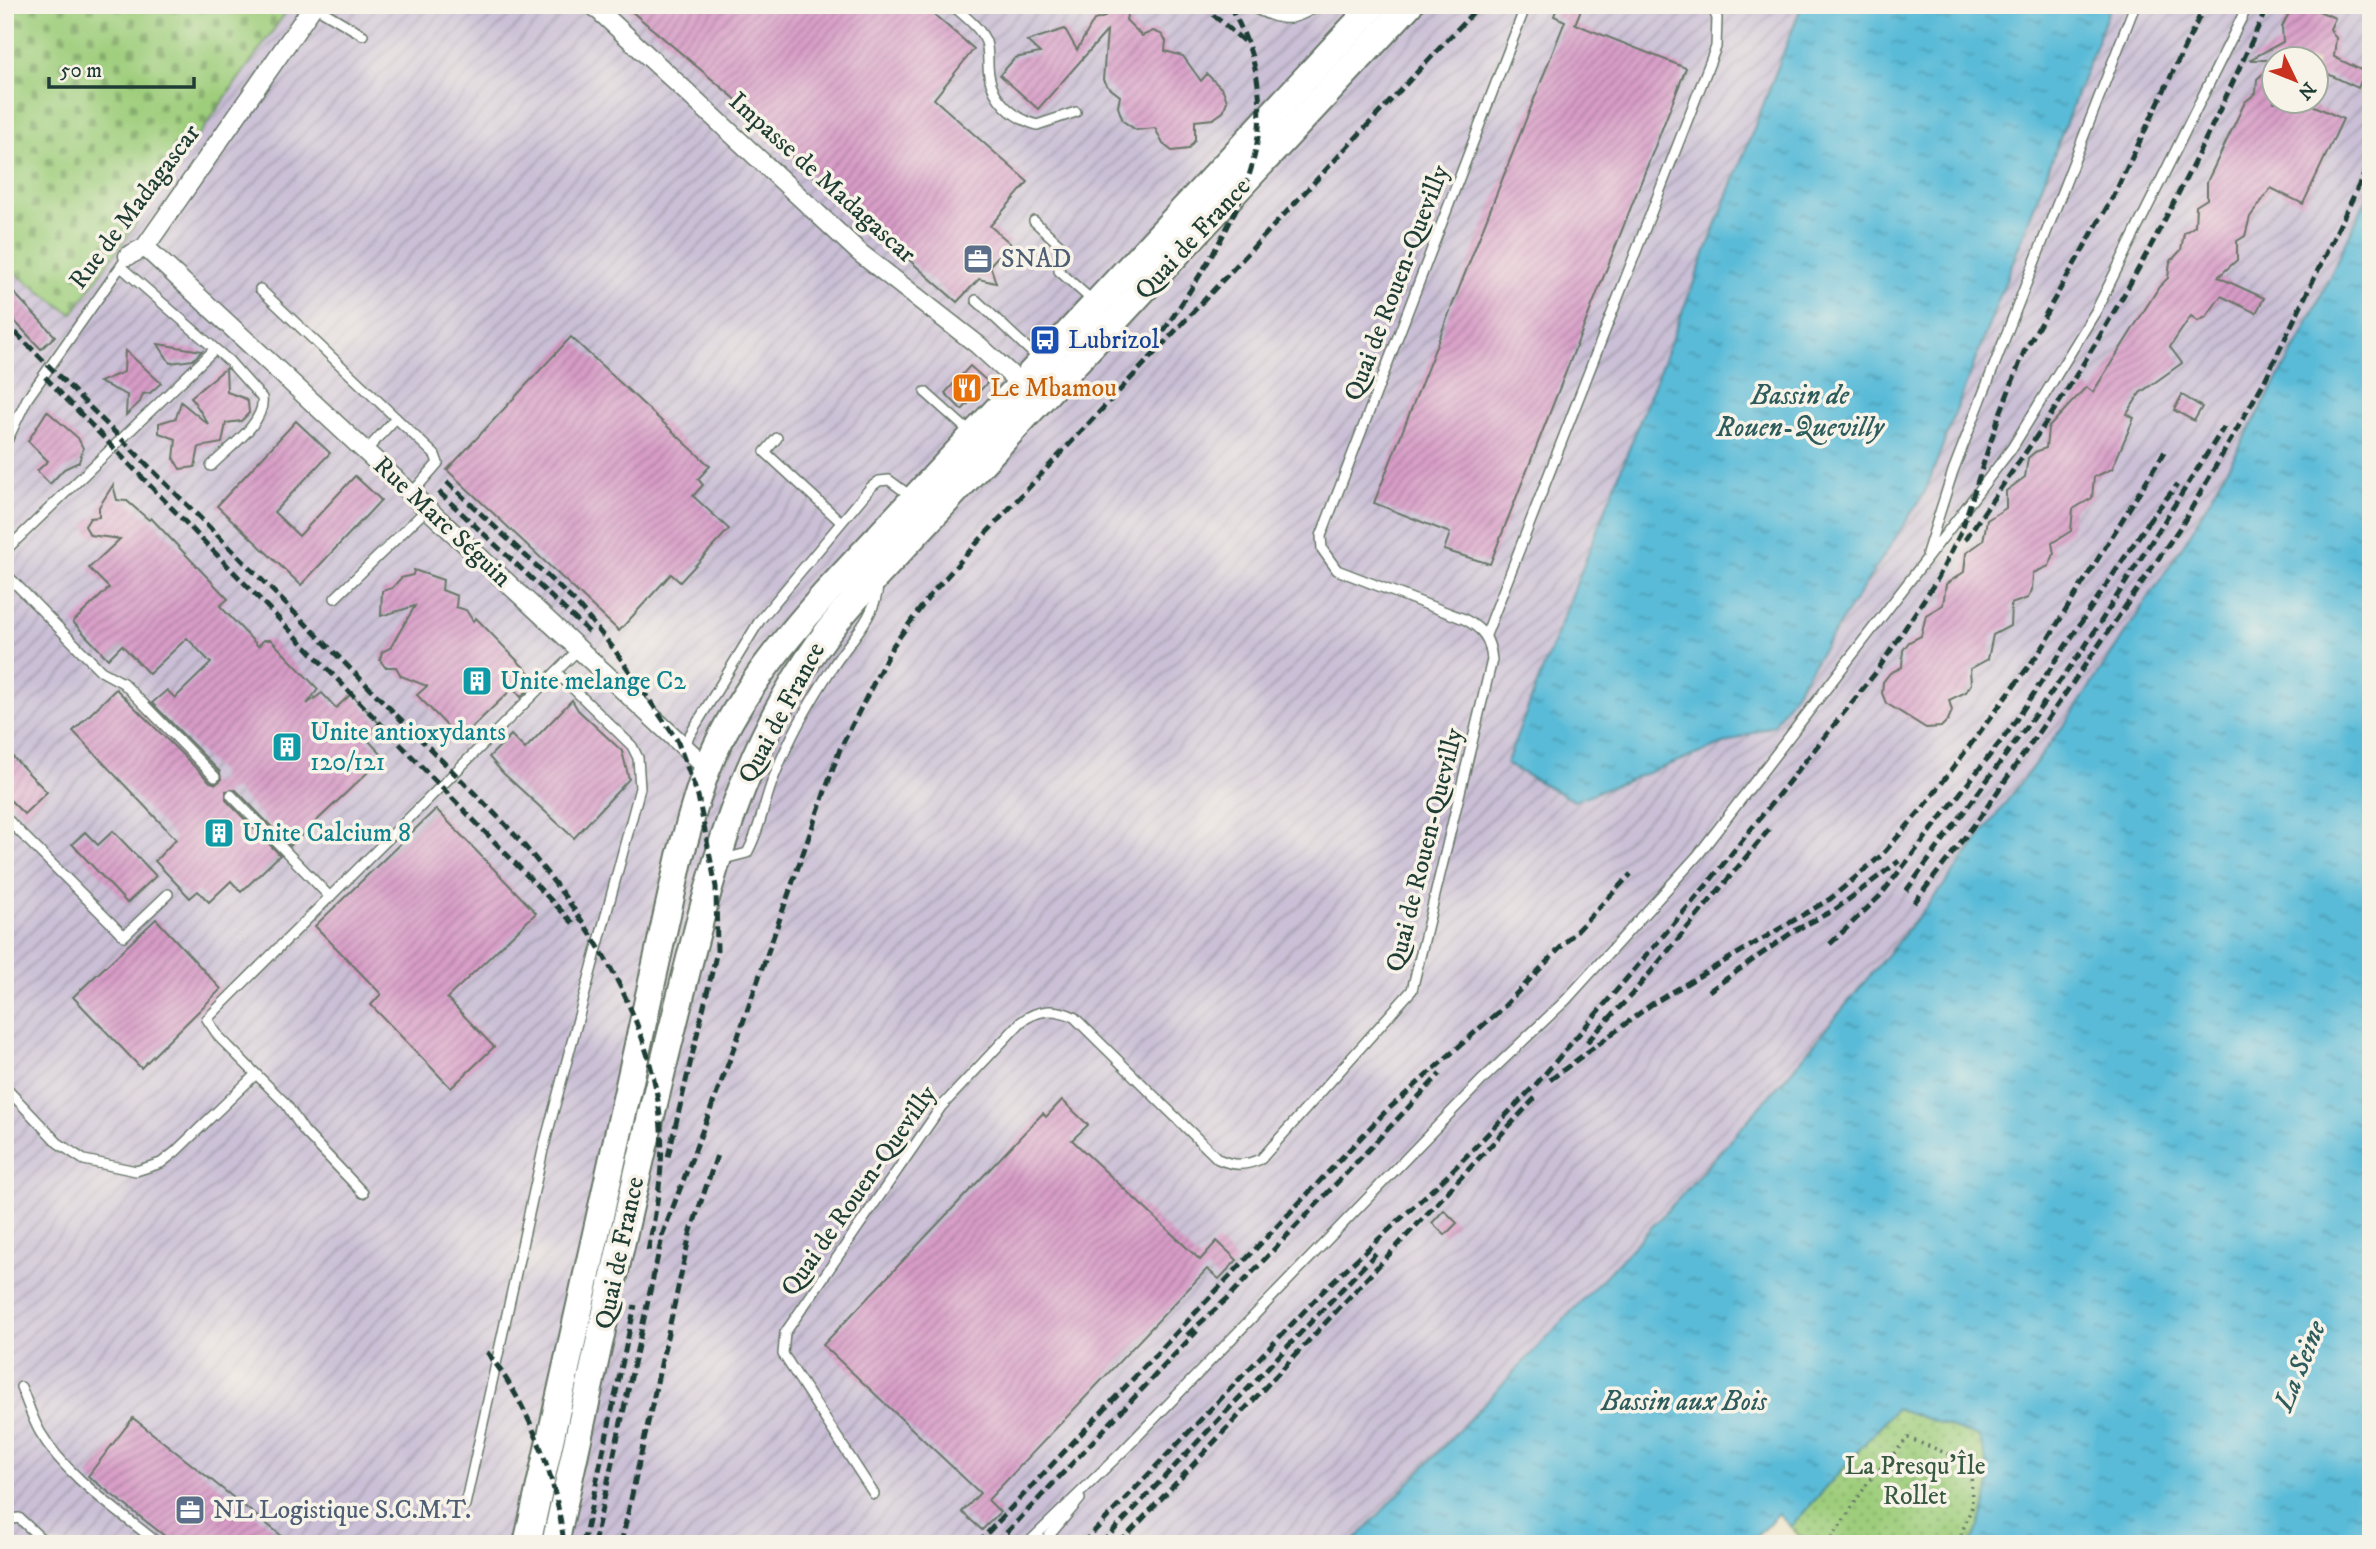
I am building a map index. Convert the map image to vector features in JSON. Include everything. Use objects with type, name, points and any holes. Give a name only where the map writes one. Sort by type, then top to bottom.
[{"type":"main road","name":"Quai de France","points":[[527,1544],[680,856],[707,768],[732,718],[777,649],[913,498],[1374,5]]},
{"type":"main road","name":"Quai de France","points":[[555,1544],[673,1026],[715,861],[747,771],[787,692],[814,649],[878,575],[1409,5]]},
{"type":"main road","points":[[673,1026],[668,981],[710,804],[707,768],[727,777],[747,771]]},
{"type":"street","name":"Impasse de Madagascar","points":[[593,5],[860,253],[978,345],[1021,384]]},
{"type":"street","name":"Rue de Madagascar","points":[[125,262],[145,247],[314,6]]},
{"type":"street","name":"Rue Marc Séguin","points":[[145,247],[707,768]]},
{"type":"lane","points":[[1247,5],[1279,19],[1300,18],[1318,5]]},
{"type":"lane","name":"Quai de Rouen-Quevilly","points":[[874,1494],[783,1354],[785,1333],[941,1107],[1032,1013],[1049,1010],[1074,1017],[1218,1159],[1230,1165],[1247,1165],[1261,1159],[1412,990],[1445,867],[1492,660],[1491,643],[1486,635],[1464,619],[1337,570],[1322,549],[1321,536],[1526,5]]},
{"type":"lane","points":[[1486,635],[1716,47],[1717,25],[1712,5]]},
{"type":"lane","points":[[1925,559],[1953,471],[2135,5]]},
{"type":"lane","points":[[1027,1544],[1123,1451],[1643,919],[1698,855],[2012,448],[2096,311],[2248,5]]},
{"type":"lane","points":[[314,6],[363,35]]},
{"type":"lane","points":[[956,7],[985,40],[993,88],[1000,102],[1015,115],[1037,125],[1076,112]]},
{"type":"lane","points":[[1034,221],[1059,244],[1059,271],[1096,304]]},
{"type":"lane","points":[[125,262],[256,388],[263,406],[256,420],[211,466]]},
{"type":"lane","name":"Rue de Madagascar","points":[[5,445],[27,399],[125,262]]},
{"type":"lane","points":[[260,289],[438,459],[435,468],[411,494]]},
{"type":"lane","points":[[976,300],[1041,362]]},
{"type":"lane","points":[[5,551],[215,349]]},
{"type":"lane","points":[[925,392],[973,435]]},
{"type":"lane","points":[[365,452],[396,418]]},
{"type":"lane","points":[[777,439],[765,452],[841,522]]},
{"type":"lane","points":[[683,746],[760,620],[841,522],[879,481],[889,480],[913,498]]},
{"type":"lane","points":[[335,598],[427,509]]},
{"type":"lane","points":[[5,573],[101,671],[123,683],[215,777]]},
{"type":"lane","points":[[715,861],[740,856],[751,845],[770,786],[797,725],[876,603],[878,575]]},
{"type":"lane","points":[[363,1194],[256,1074],[219,1037],[207,1019],[579,649]]},
{"type":"lane","points":[[466,1505],[543,1150],[640,789],[638,758],[632,746],[556,672]]},
{"type":"lane","points":[[231,794],[330,897]]},
{"type":"lane","points":[[5,817],[124,936],[168,894]]},
{"type":"lane","points":[[5,1087],[69,1152],[84,1160],[136,1171],[161,1163],[175,1152],[256,1074]]},
{"type":"lane","points":[[21,1387],[40,1431],[52,1449],[82,1481],[159,1544]]},
{"type":"lane","points":[[1042,1544],[1123,1451]]},
{"type":"lane","points":[[5,1520],[19,1518],[47,1544]]},
{"type":"path","points":[[1828,1544],[1869,1480],[1908,1438],[1971,1463],[1972,1507],[1958,1544]]},
{"type":"shaded area","points":[[291,5],[1802,5],[1506,764],[1574,801],[1925,492],[2111,5],[2371,5],[2371,189],[2300,340],[2189,535],[2072,714],[1941,889],[1798,1063],[1680,1197],[1351,1544],[5,1544],[5,266],[72,314]]},
{"type":"green space","points":[[5,5],[291,5],[72,314],[5,266]]},
{"type":"green space","name":"La Presqu'Île Rollet","points":[[1896,1408],[1979,1437],[1988,1466],[1989,1491],[1983,1516],[1971,1544],[1807,1544],[1791,1527]]},
{"type":"water","name":"Bassin de Rouen-Quevilly","points":[[1802,5],[2111,5],[1925,492],[1774,725],[1574,801],[1506,764]]},
{"type":"water","points":[[2371,189],[2371,1544],[1971,1544],[1983,1516],[1989,1491],[1988,1466],[1979,1437],[1896,1408],[1791,1527],[1778,1514],[1749,1544],[1351,1544],[1680,1197],[1798,1063],[1941,889],[2072,714],[2189,536],[2300,340]]},
{"type":"building","points":[[624,5],[923,5],[974,49],[934,99],[1028,182],[990,226],[1010,243],[990,265],[996,283],[979,279],[957,302],[736,108],[740,103]]},
{"type":"building","points":[[1107,5],[1129,5],[1126,20],[1142,36],[1153,31],[1161,34],[1166,41],[1165,51],[1183,56],[1201,81],[1207,74],[1223,90],[1227,101],[1223,112],[1213,119],[1195,121],[1195,140],[1188,149],[1172,151],[1163,144],[1155,128],[1136,130],[1123,121],[1118,107],[1120,96],[1103,80],[1107,31],[1038,109],[1000,75],[1015,58],[1040,53],[1027,41],[1065,29],[1077,50],[1094,20],[1105,17]]},
{"type":"building","points":[[1558,5],[1583,5],[1575,24],[1686,68],[1490,564],[1444,550],[1450,533],[1374,503],[1565,21],[1554,16]]},
{"type":"building","points":[[2293,5],[2316,5],[2314,9],[2335,18],[2330,29],[2336,38],[2334,57],[2365,72],[2358,88],[2330,75],[2330,46],[2275,46],[2283,42],[2282,27]]},
{"type":"building","points":[[2260,54],[2260,60],[2249,60]]},
{"type":"building","points":[[2260,76],[2260,116],[2330,116],[2330,113],[2343,119],[2303,204],[2271,188],[2250,217],[2245,236],[2237,241],[2237,260],[2218,277],[2264,298],[2256,313],[2221,296],[2206,317],[2198,321],[2191,316],[2170,347],[2182,363],[2140,393],[2127,414],[2134,418],[2112,469],[2094,477],[2092,498],[2073,509],[2071,531],[2052,543],[2054,554],[2049,566],[2033,573],[2032,590],[2028,598],[2011,604],[2010,626],[1993,635],[1988,659],[1970,669],[1971,684],[1966,692],[1949,700],[1952,711],[1948,720],[1941,727],[1926,728],[1886,703],[1882,693],[1883,682],[1890,673],[1902,667],[1903,650],[1909,642],[1921,636],[1926,615],[1943,605],[1946,584],[1964,572],[1966,553],[1983,541],[1987,520],[2006,508],[2006,491],[2025,477],[2028,458],[2046,448],[2048,428],[2086,387],[2093,392],[2159,287],[2168,278],[2170,262],[2181,250],[2184,233],[2195,226],[2196,206],[2207,199],[2207,182],[2245,102],[2256,93],[2257,79]]},
{"type":"building","points":[[15,294],[55,336],[41,349],[5,311],[5,303]]},
{"type":"building","points":[[571,337],[710,466],[698,479],[703,485],[693,496],[729,529],[680,582],[671,574],[619,631],[447,470]]},
{"type":"building","points":[[158,344],[202,351],[193,360],[170,363]]},
{"type":"building","points":[[125,350],[161,383],[150,393],[143,394],[140,402],[126,415],[127,395],[99,382],[124,372]]},
{"type":"building","name":"Le Mbamou","points":[[970,366],[988,382],[962,410],[945,393]]},
{"type":"building","points":[[226,368],[227,392],[244,398],[248,402],[249,413],[241,421],[226,423],[222,443],[199,447],[195,467],[180,469],[174,459],[176,439],[159,433],[159,423],[176,418],[181,402],[209,425],[191,397]]},
{"type":"building","points":[[2182,395],[2202,407],[2194,421],[2174,410]]},
{"type":"building","points":[[47,411],[78,438],[83,448],[79,462],[64,469],[50,484],[37,471],[48,461],[28,441]]},
{"type":"building","points":[[296,421],[330,453],[274,512],[299,536],[355,476],[381,500],[301,585],[217,506]]},
{"type":"building","points":[[113,485],[117,500],[127,501],[149,520],[151,518],[228,599],[220,606],[258,646],[264,640],[271,640],[318,689],[307,704],[322,693],[336,708],[351,694],[379,723],[365,737],[384,757],[290,846],[236,790],[226,791],[226,800],[280,855],[241,892],[231,881],[209,902],[198,891],[190,898],[155,861],[176,839],[73,731],[116,689],[210,782],[216,784],[221,780],[220,772],[152,703],[167,690],[175,698],[211,663],[187,638],[149,674],[122,645],[108,659],[73,622],[109,588],[89,568],[120,539],[90,535],[85,526],[90,518],[99,517],[99,507]]},
{"type":"building","points":[[414,570],[443,580],[442,590],[457,596],[456,607],[466,610],[473,621],[476,618],[537,681],[521,697],[513,688],[460,739],[417,695],[427,686],[401,676],[396,667],[385,667],[380,660],[382,652],[390,648],[415,606],[381,616],[382,591],[392,588],[401,578],[413,575]]},
{"type":"building","points":[[572,700],[578,710],[622,751],[629,779],[574,838],[489,757],[511,735],[525,749]]},
{"type":"building","points":[[5,749],[47,792],[24,814],[5,795]]},
{"type":"building","points":[[436,809],[536,913],[447,998],[494,1047],[451,1088],[371,1005],[381,994],[315,926]]},
{"type":"building","points":[[113,831],[156,876],[127,903],[72,844],[85,832],[98,845]]},
{"type":"building","points":[[156,919],[221,989],[141,1068],[73,997]]},
{"type":"building","points":[[1062,1100],[1088,1125],[1072,1140],[1200,1260],[1217,1241],[1237,1260],[1219,1279],[1207,1269],[988,1500],[1000,1512],[982,1530],[962,1512],[980,1493],[823,1345],[1043,1113],[1046,1117]]},
{"type":"building","points":[[1444,1210],[1457,1223],[1445,1235],[1432,1223]]},
{"type":"building","name":"NL Logistique S.C.M.T.","points":[[133,1418],[292,1544],[175,1544],[88,1476]]},
{"type":"railway","points":[[1202,5],[1247,44]]},
{"type":"railway","points":[[1163,332],[1233,216],[1249,176],[1258,136],[1259,94],[1250,50],[1229,5]]},
{"type":"railway","points":[[594,1544],[663,1233],[730,1059],[840,749],[892,647],[931,594],[976,544],[1480,5]]},
{"type":"railway","points":[[1082,1544],[1332,1282],[1447,1176],[1538,1082],[1705,887],[1877,671],[1938,578],[1961,532],[1999,416],[2024,352],[2114,195],[2205,5]]},
{"type":"railway","points":[[1965,540],[2062,398],[2128,287],[2201,148],[2268,5]]},
{"type":"railway","points":[[1914,903],[1978,820],[2183,523],[2264,382],[2371,160]]},
{"type":"railway","points":[[5,322],[503,822],[559,888],[585,925],[628,1003],[644,1044],[655,1086],[661,1129],[661,1159],[648,1251]]},
{"type":"railway","points":[[45,377],[573,923]]},
{"type":"railway","points":[[1906,891],[2084,648],[2224,427]]},
{"type":"railway","points":[[1550,1080],[1652,1004],[1830,899],[1882,855],[1927,803],[2043,647],[2167,448]]},
{"type":"railway","points":[[447,482],[576,603],[614,649],[677,740],[698,796],[716,887],[717,951],[667,1161]]},
{"type":"railway","points":[[2147,523],[2177,485]]},
{"type":"railway","points":[[439,492],[592,635]]},
{"type":"railway","points":[[1830,944],[1880,896],[2008,732],[2151,518]]},
{"type":"railway","points":[[1587,1042],[1634,992],[1772,826]]},
{"type":"railway","points":[[1709,991],[1794,931],[1836,909],[1899,861]]},
{"type":"railway","points":[[1493,1018],[1631,874]]},
{"type":"railway","points":[[977,1544],[1384,1113],[1499,1011]]},
{"type":"railway","points":[[1187,1335],[1228,1298],[1440,1074]]},
{"type":"railway","points":[[1119,1544],[1537,1096]]},
{"type":"railway","points":[[621,1544],[690,1234],[718,1152]]},
{"type":"railway","points":[[1101,1544],[1378,1251]]},
{"type":"railway","points":[[583,1544],[635,1305]]},
{"type":"railway","points":[[996,1544],[1197,1331]]},
{"type":"railway","points":[[487,1352],[516,1396],[539,1443],[555,1493],[564,1544]]},
{"type":"place","name":"SNAD","points":[[978,259]]},
{"type":"place","name":"Lubrizol","points":[[1045,340]]},
{"type":"place","name":"Le Mbamou","points":[[967,388]]},
{"type":"place","name":"Unite melange C2","points":[[477,681]]},
{"type":"place","name":"Unite antioxydants 120/121","points":[[287,747]]},
{"type":"place","name":"Unite Calcium 8","points":[[219,833]]},
{"type":"place","name":"NL Logistique S.C.M.T.","points":[[190,1510]]},
{"type":"water label","name":"La Seine","points":[[2300,1366]]},
{"type":"water label","name":"Bassin aux Bois","points":[[1684,1401]]}]
